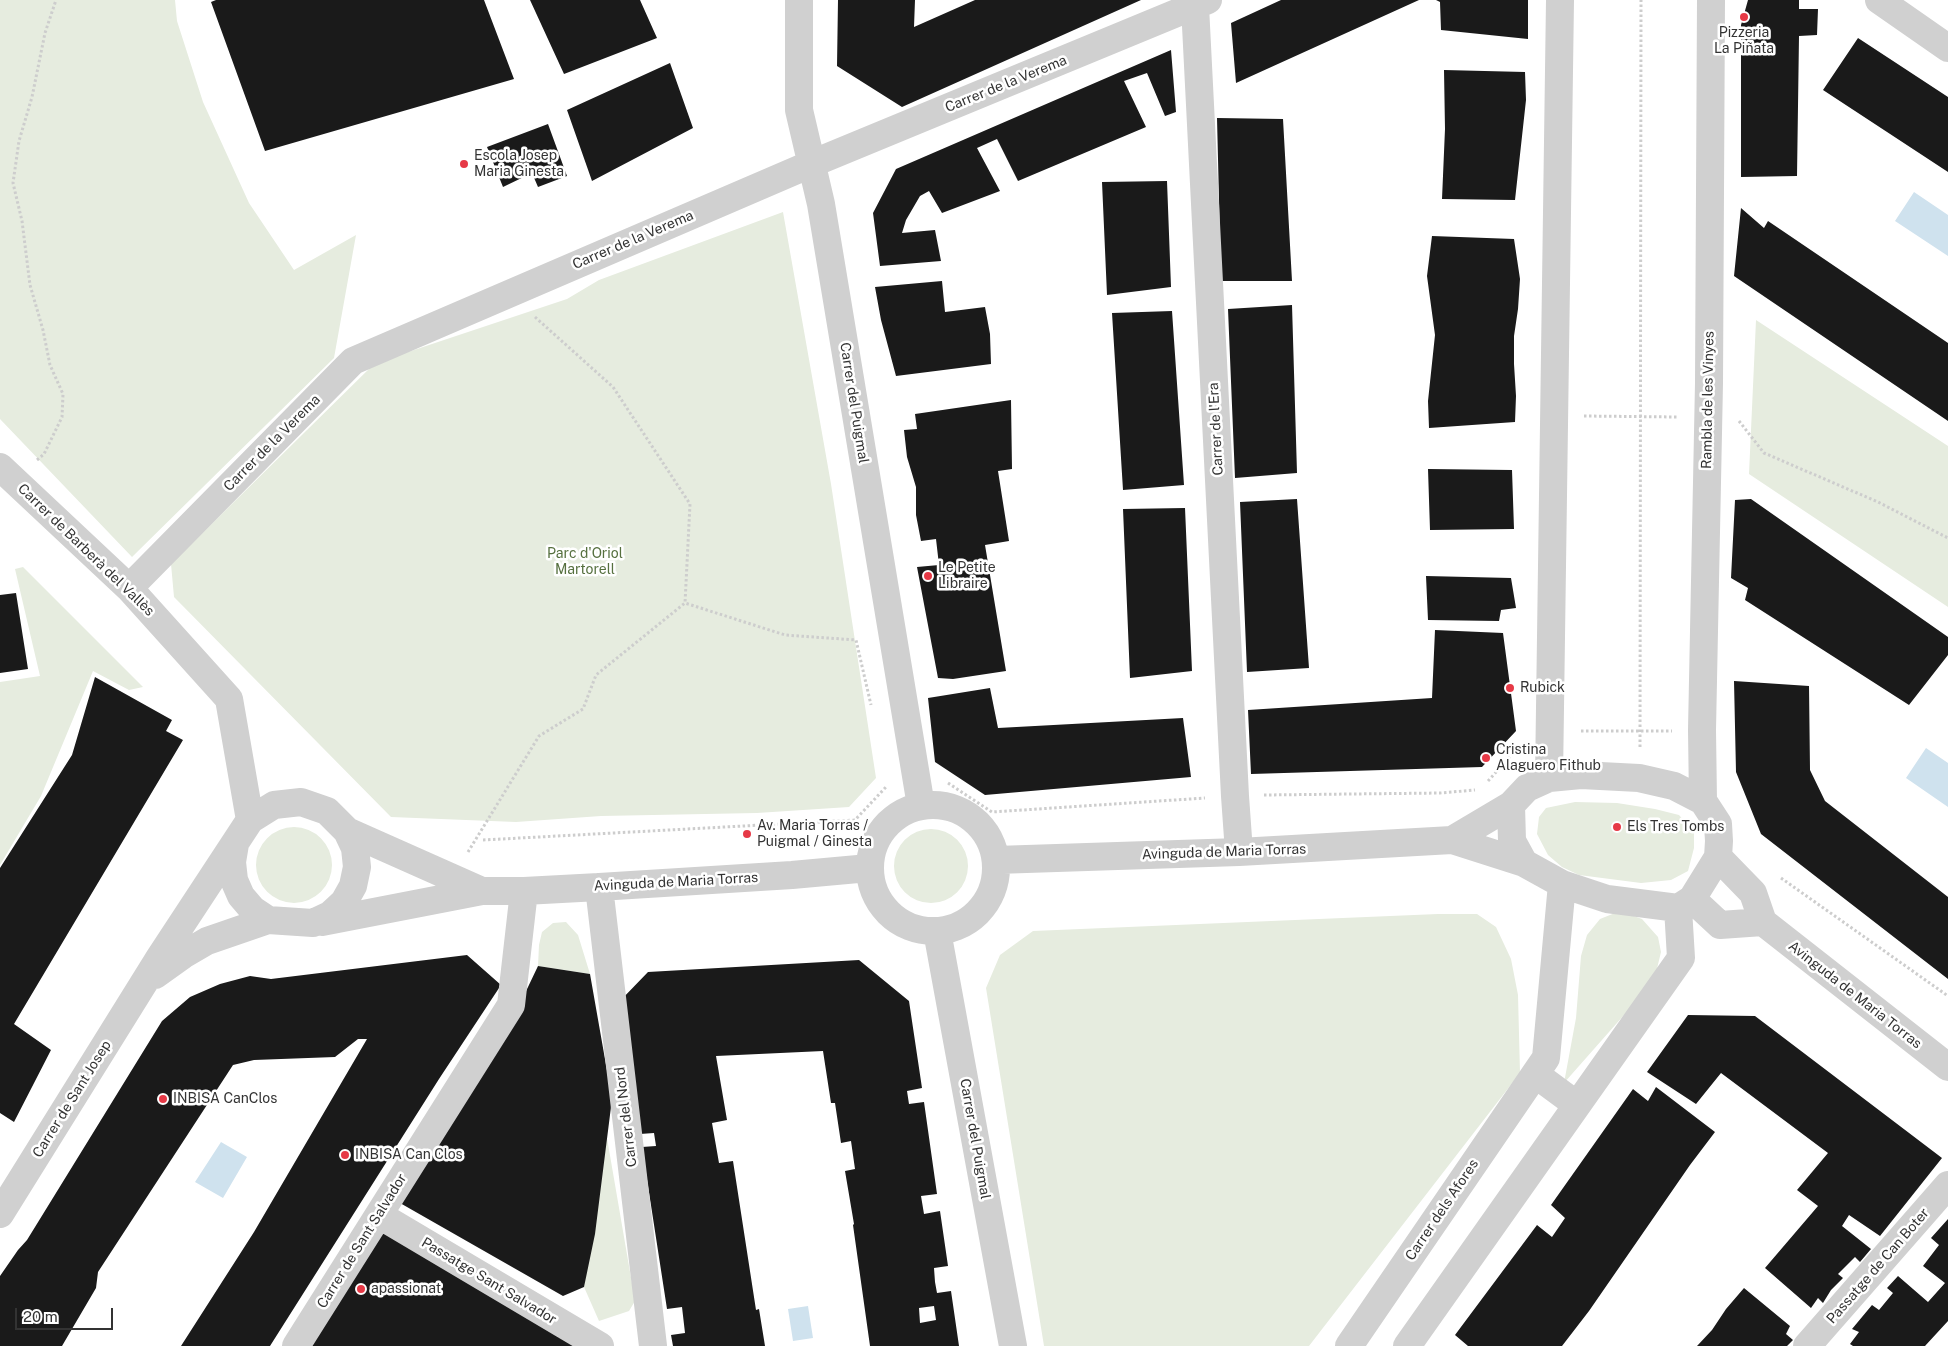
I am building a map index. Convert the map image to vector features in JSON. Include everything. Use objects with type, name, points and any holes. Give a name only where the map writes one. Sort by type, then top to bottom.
[{"type":"street","name":"Carrer del Puigmal","points":[[799,0],[799,110],[821,204],[921,806]]},
{"type":"street","points":[[1548,778],[1560,0]]},
{"type":"street","name":"Rambla de les Vinyes","points":[[1703,801],[1702,730],[1709,383],[1711,0]]},
{"type":"street","points":[[1879,0],[1948,48]]},
{"type":"street","name":"Carrer de la Verema","points":[[129,588],[353,361],[811,164],[1201,3]]},
{"type":"street","name":"Carrer de l'Era","points":[[1201,3],[1239,852]]},
{"type":"street","name":"Carrer de Barberà del Vallès","points":[[8,475],[129,588],[230,699],[250,820]]},
{"type":"street","points":[[1407,1346],[1681,958],[1685,903],[1718,857],[1719,841],[1718,824],[1703,801],[1674,786],[1639,778],[1581,775],[1548,778],[1527,788],[1511,805],[1452,840]]},
{"type":"street","points":[[301,802],[328,812],[347,830],[355,848],[357,867],[353,886],[344,902],[330,915],[313,923],[268,920],[253,910],[242,896],[234,880],[232,862],[235,844],[250,820],[274,805],[301,802]]},
{"type":"street","points":[[1511,805],[1512,841],[1524,864]]},
{"type":"street","points":[[921,806],[952,808],[971,817],[989,838],[996,860],[994,888],[982,909],[959,926],[937,931],[908,927],[890,915],[874,892],[869,868],[885,827],[901,813],[921,806]]},
{"type":"street","name":"Avinguda de Maria Torras","points":[[347,830],[482,891]]},
{"type":"street","points":[[1452,840],[1524,864],[1562,884],[1607,899],[1685,903],[1720,925],[1763,922],[1753,893],[1718,857]]},
{"type":"street","name":"Avinguda de Maria Torras","points":[[996,860],[1239,852],[1452,840]]},
{"type":"street","name":"Carrer de Sant Josep","points":[[0,1214],[160,957],[235,844]]},
{"type":"street","name":"Avinguda de Maria Torras","points":[[313,923],[482,891],[524,892],[792,875],[869,868]]},
{"type":"street","name":"Carrer dels Afores","points":[[1349,1346],[1546,1058],[1562,884]]},
{"type":"street","name":"Carrer del Nord","points":[[599,887],[653,1346]]},
{"type":"street","name":"Carrer de Sant Salvador","points":[[296,1346],[511,1005],[516,948],[524,892]]},
{"type":"street","name":"Carrer de Sant Josep","points":[[144,984],[183,955],[207,941],[268,920]]},
{"type":"street","name":"Avinguda de Maria Torras","points":[[1763,922],[1948,1067]]},
{"type":"street","name":"Carrer del Puigmal","points":[[937,931],[1013,1346]]},
{"type":"street","points":[[1535,1074],[1577,1105]]},
{"type":"street","name":"Passatge de Can Boter","points":[[1807,1346],[1948,1185]]},
{"type":"street","name":"Passatge Sant Salvador","points":[[379,1215],[600,1346]]},
{"type":"path","points":[[8,475],[44,454],[62,417],[63,394],[50,365],[43,330],[30,285],[22,221],[13,182],[19,141],[32,97],[45,33],[56,0]]},
{"type":"path","points":[[1639,778],[1641,731],[1642,0]]},
{"type":"path","points":[[465,856],[539,736],[583,709],[596,675],[685,603],[690,504],[613,386],[530,312],[513,292]]},
{"type":"path","points":[[1709,383],[1764,453],[1878,502],[1948,538]]},
{"type":"path","points":[[1588,416],[1676,417]]},
{"type":"path","points":[[685,603],[785,635],[856,640],[871,707]]},
{"type":"green space","points":[[0,0],[175,0],[177,21],[203,102],[249,203],[294,270],[356,235],[334,358],[132,557],[0,419]]},
{"type":"green space","name":"Parc d'Oriol Martorell","points":[[783,212],[831,484],[876,778],[849,807],[757,813],[601,816],[516,822],[391,817],[174,597],[171,564],[375,363],[567,299],[599,280]]},
{"type":"green space","points":[[1756,320],[1948,446],[1948,607],[1749,474]]},
{"type":"green space","points":[[23,567],[143,687],[129,690],[93,671],[41,796],[0,865],[0,682],[40,676],[15,569]]},
{"type":"green space","points":[[1575,802],[1617,803],[1679,815],[1694,832],[1694,848],[1688,871],[1671,880],[1641,883],[1579,875],[1562,867],[1548,855],[1537,834],[1539,817],[1546,808]]},
{"type":"green space","points":[[294,827],[308,830],[321,838],[329,851],[332,865],[329,879],[321,892],[308,900],[294,903],[280,900],[267,892],[259,879],[256,865],[259,851],[267,838],[280,830]]},
{"type":"green space","points":[[931,829],[952,835],[962,845],[968,866],[962,887],[952,897],[931,903],[910,897],[900,887],[894,866],[900,845],[910,835]]},
{"type":"green space","points":[[1620,911],[1642,919],[1658,937],[1661,952],[1654,981],[1564,1083],[1576,1018],[1581,956],[1587,935],[1600,919]]},
{"type":"green space","points":[[1477,914],[1496,927],[1511,959],[1518,995],[1520,1073],[1309,1346],[1044,1346],[986,988],[1000,955],[1033,931]]},
{"type":"green space","points":[[566,922],[578,935],[590,974],[538,966],[542,932],[553,923]]},
{"type":"green space","points":[[607,1138],[635,1301],[629,1311],[599,1321],[584,1287]]},
{"type":"water","points":[[1914,192],[1948,215],[1948,256],[1895,221]]},
{"type":"water","points":[[1926,748],[1948,763],[1948,807],[1906,778]]},
{"type":"water","points":[[221,1142],[247,1157],[223,1198],[195,1182]]},
{"type":"water","points":[[808,1306],[813,1338],[793,1341],[788,1309]]},
{"type":"building","points":[[216,0],[484,0],[514,79],[265,151],[211,2]]},
{"type":"building","points":[[530,0],[640,0],[657,38],[564,74]]},
{"type":"building","points":[[838,0],[915,0],[914,27],[975,0],[1141,0],[902,107],[837,66]]},
{"type":"building","points":[[1281,0],[1419,0],[1236,83],[1231,23]]},
{"type":"building","points":[[1436,0],[1528,0],[1528,39],[1441,30],[1440,2]]},
{"type":"building","points":[[1748,0],[1799,0],[1799,9],[1818,9],[1817,35],[1799,36],[1797,176],[1741,177],[1741,25]]},
{"type":"building","points":[[1858,38],[1948,97],[1948,172],[1823,90]]},
{"type":"building","points":[[1171,50],[1176,112],[1165,116],[1147,73],[1124,81],[1146,127],[1018,181],[997,139],[977,148],[1000,191],[942,213],[929,191],[920,196],[906,220],[902,233],[935,230],[941,261],[880,266],[873,213],[896,169]]},
{"type":"building","points":[[670,63],[693,128],[592,181],[567,110]]},
{"type":"building","points":[[1444,70],[1525,72],[1526,100],[1515,200],[1442,199],[1445,129]]},
{"type":"building","points":[[1217,118],[1283,119],[1292,281],[1221,281]]},
{"type":"building","points":[[548,124],[567,176],[538,187],[532,173],[503,187],[487,147]]},
{"type":"building","points":[[1167,181],[1171,287],[1107,295],[1102,182]]},
{"type":"building","points":[[1741,208],[1764,228],[1768,221],[1948,343],[1948,421],[1734,276]]},
{"type":"building","points":[[1432,236],[1514,239],[1520,279],[1514,336],[1515,422],[1429,428],[1428,401],[1435,335],[1427,276]]},
{"type":"building","points":[[942,281],[945,312],[985,307],[990,334],[991,364],[896,376],[881,320],[875,287]]},
{"type":"building","points":[[1292,305],[1297,473],[1235,478],[1228,309]]},
{"type":"building","points":[[1172,311],[1184,485],[1123,490],[1112,313]]},
{"type":"building","points":[[1011,400],[1012,469],[998,471],[1009,541],[985,545],[1006,671],[953,679],[938,678],[917,567],[939,565],[936,539],[921,541],[916,515],[916,487],[907,457],[904,430],[917,429],[915,414]]},
{"type":"building","points":[[1428,469],[1512,470],[1514,529],[1430,530]]},
{"type":"building","points":[[1297,499],[1309,668],[1247,672],[1240,502]]},
{"type":"building","points":[[1751,499],[1948,637],[1948,655],[1909,705],[1745,600],[1748,588],[1731,578],[1735,500]]},
{"type":"building","points":[[1185,508],[1192,671],[1130,678],[1123,509]]},
{"type":"building","points":[[1426,576],[1511,578],[1516,608],[1501,610],[1499,621],[1428,620]]},
{"type":"building","points":[[16,593],[28,669],[0,673],[0,595]]},
{"type":"building","points":[[1435,630],[1503,633],[1516,731],[1482,767],[1251,774],[1248,710],[1432,698]]},
{"type":"building","points":[[95,677],[172,720],[166,731],[183,740],[14,1024],[51,1050],[14,1122],[0,1113],[0,868],[72,755]]},
{"type":"building","points":[[1734,681],[1809,686],[1810,770],[1825,801],[1948,897],[1948,979],[1761,834],[1736,772]]},
{"type":"building","points":[[990,688],[998,728],[1183,718],[1191,777],[985,795],[935,762],[928,698]]},
{"type":"building","points":[[467,955],[501,985],[439,1079],[270,1346],[181,1346],[254,1232],[367,1039],[358,1039],[335,1057],[254,1060],[233,1065],[98,1272],[96,1288],[62,1346],[0,1346],[0,1276],[27,1240],[162,1021],[190,997],[220,984],[250,976],[271,979]]},
{"type":"building","points":[[859,960],[909,1001],[922,1088],[907,1091],[909,1104],[924,1102],[937,1194],[921,1196],[924,1214],[940,1211],[948,1266],[934,1268],[935,1282],[937,1293],[951,1291],[959,1346],[870,1346],[845,1171],[855,1169],[851,1141],[841,1143],[835,1103],[831,1103],[823,1051],[716,1056],[727,1120],[712,1123],[719,1163],[733,1161],[756,1310],[759,1309],[765,1346],[673,1346],[671,1335],[685,1333],[682,1307],[667,1309],[642,1147],[656,1146],[654,1133],[640,1134],[619,1002],[648,972]],"holes":[[[934,1306],[936,1320],[920,1323],[919,1308]]]},
{"type":"building","points":[[538,966],[590,974],[612,1099],[595,1234],[584,1287],[563,1296],[400,1203],[518,1008]]},
{"type":"building","points":[[1688,1015],[1755,1016],[1942,1158],[1880,1236],[1849,1215],[1842,1226],[1871,1249],[1860,1262],[1855,1257],[1838,1274],[1843,1278],[1831,1290],[1823,1303],[1818,1298],[1811,1308],[1765,1268],[1818,1206],[1797,1190],[1828,1153],[1721,1073],[1696,1104],[1647,1072]]},
{"type":"building","points":[[1656,1087],[1715,1132],[1589,1311],[1562,1346],[1468,1346],[1455,1335],[1537,1225],[1552,1237],[1565,1218],[1551,1205],[1633,1089],[1648,1101]]},
{"type":"building","points":[[1948,1219],[1948,1321],[1925,1346],[1853,1346],[1850,1344],[1859,1332],[1852,1329],[1872,1305],[1879,1310],[1893,1293],[1887,1288],[1898,1276],[1928,1302],[1945,1283],[1923,1266],[1939,1245],[1931,1238]]},
{"type":"building","points":[[384,1229],[579,1346],[311,1346]]},
{"type":"building","points":[[1744,1288],[1790,1326],[1786,1334],[1793,1340],[1787,1346],[1697,1346],[1712,1330],[1726,1309]]},
{"type":"place","name":"Pizzeria La Piñata","points":[[1744,17]]},
{"type":"place","name":"Escola Josep Maria Ginesta","points":[[464,164]]},
{"type":"place","name":"Le Petite Libraire","points":[[928,576]]},
{"type":"place","name":"Rubick","points":[[1510,688]]},
{"type":"place","name":"Cristina Alaguero Fithub","points":[[1486,758]]},
{"type":"place","name":"Els Tres Tombs","points":[[1617,827]]},
{"type":"place","name":"Av. Maria Torras / Puigmal / Ginesta","points":[[747,834]]},
{"type":"place","name":"INBISA CanClos","points":[[163,1099]]},
{"type":"place","name":"INBISA Can Clos","points":[[345,1155]]},
{"type":"place","name":"apassionat","points":[[361,1289]]}]
